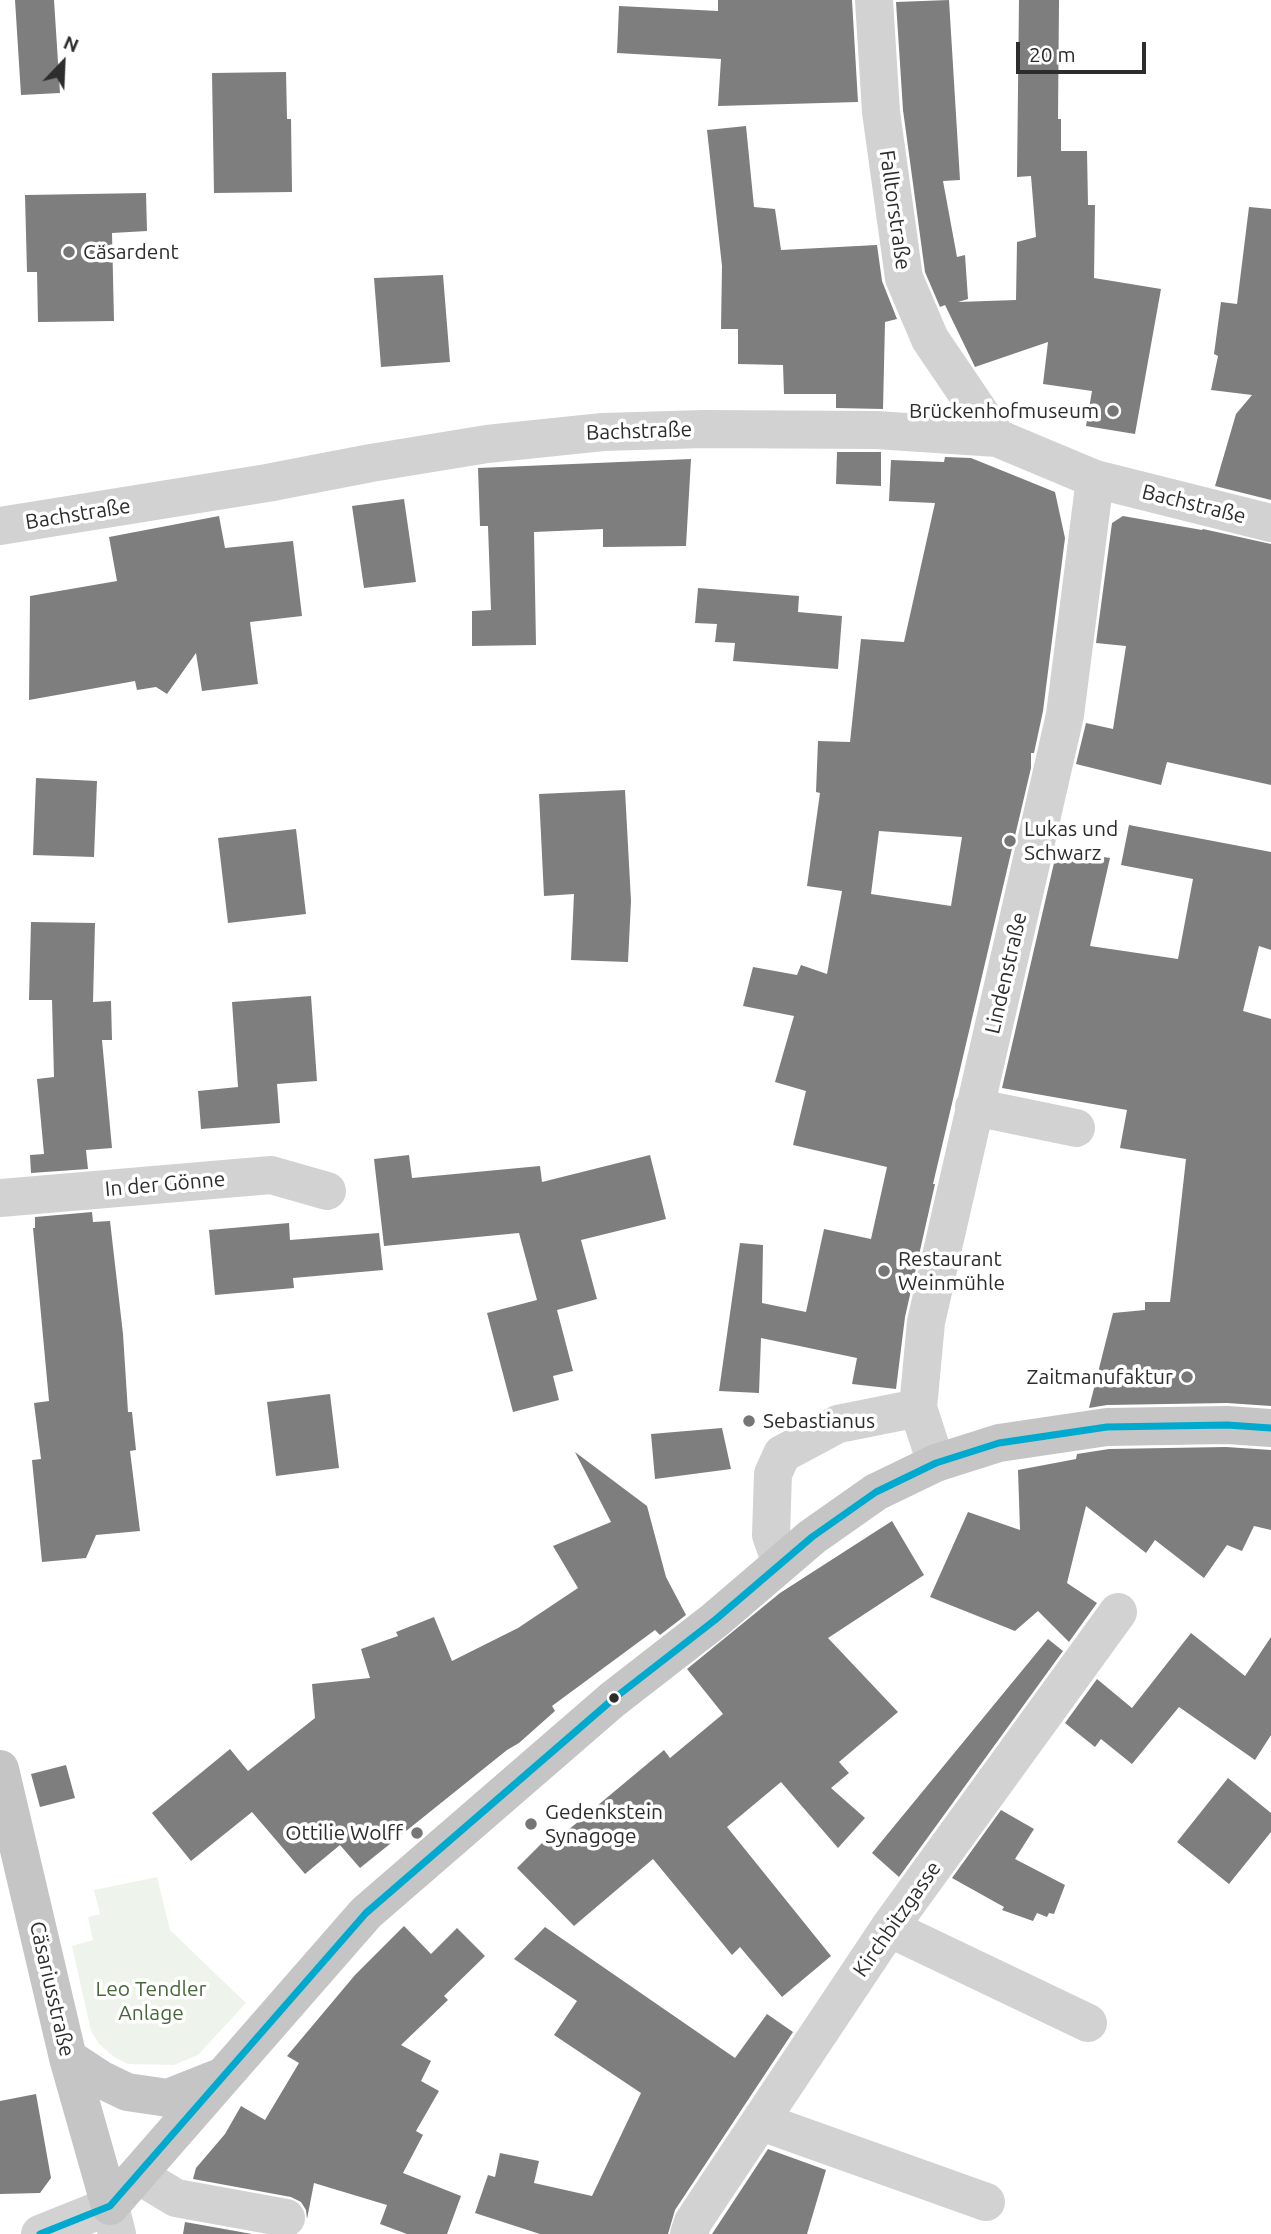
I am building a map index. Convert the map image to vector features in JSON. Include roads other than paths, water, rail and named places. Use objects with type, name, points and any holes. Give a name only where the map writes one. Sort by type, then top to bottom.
[{"type":"main road","points":[[114,2220],[138,2175],[366,1913],[612,1700],[715,1620],[812,1537],[876,1492],[936,1463],[999,1443],[1107,1427],[1227,1425],[1271,1428]]},
{"type":"main road","name":"Cäsariusstraße","points":[[0,1769],[68,2058],[114,2220]]},
{"type":"main road","points":[[68,2058],[100,2079],[127,2092],[168,2098],[226,2075]]},
{"type":"street","name":"Falltorstraße","points":[[874,0],[881,112],[904,278],[930,339],[997,438]]},
{"type":"street","name":"Bachstraße","points":[[0,527],[371,463],[542,437],[704,429],[876,430],[997,438],[1095,479],[1271,523]]},
{"type":"street","name":"Lindenstraße","points":[[936,1463],[918,1408],[926,1322],[1065,715],[1095,479]]},
{"type":"street","points":[[974,1107],[1076,1128]]},
{"type":"street","name":"In der Gönne","points":[[0,1198],[271,1175],[327,1191]]},
{"type":"street","points":[[781,1563],[771,1535],[773,1474],[782,1454],[838,1424],[918,1408]]},
{"type":"street","name":"Kirchbitzgasse","points":[[689,2234],[694,2222],[889,1928],[1118,1612]]},
{"type":"street","points":[[889,1928],[1088,2023]]},
{"type":"street","points":[[762,2122],[986,2202]]},
{"type":"street","points":[[138,2175],[176,2198],[286,2218]]},
{"type":"street","points":[[40,2234],[114,2220]]},
{"type":"place","name":"Cäsardent","points":[[69,252]]},
{"type":"place","name":"Brückenhofmuseum","points":[[1113,411]]},
{"type":"place","name":"Lukas und Schwarz","points":[[1010,841]]},
{"type":"place","name":"Restaurant Weinmühle","points":[[884,1271]]},
{"type":"place","name":"Zaitmanufaktur","points":[[1187,1377]]},
{"type":"place","name":"Sebastianus","points":[[749,1421]]},
{"type":"place","name":"Gedenkstein Synagoge","points":[[531,1824]]},
{"type":"place","name":"Ottilie Wolff","points":[[417,1833]]},
{"type":"park label","name":"Leo Tendler Anlage","points":[[151,2001]]}]
